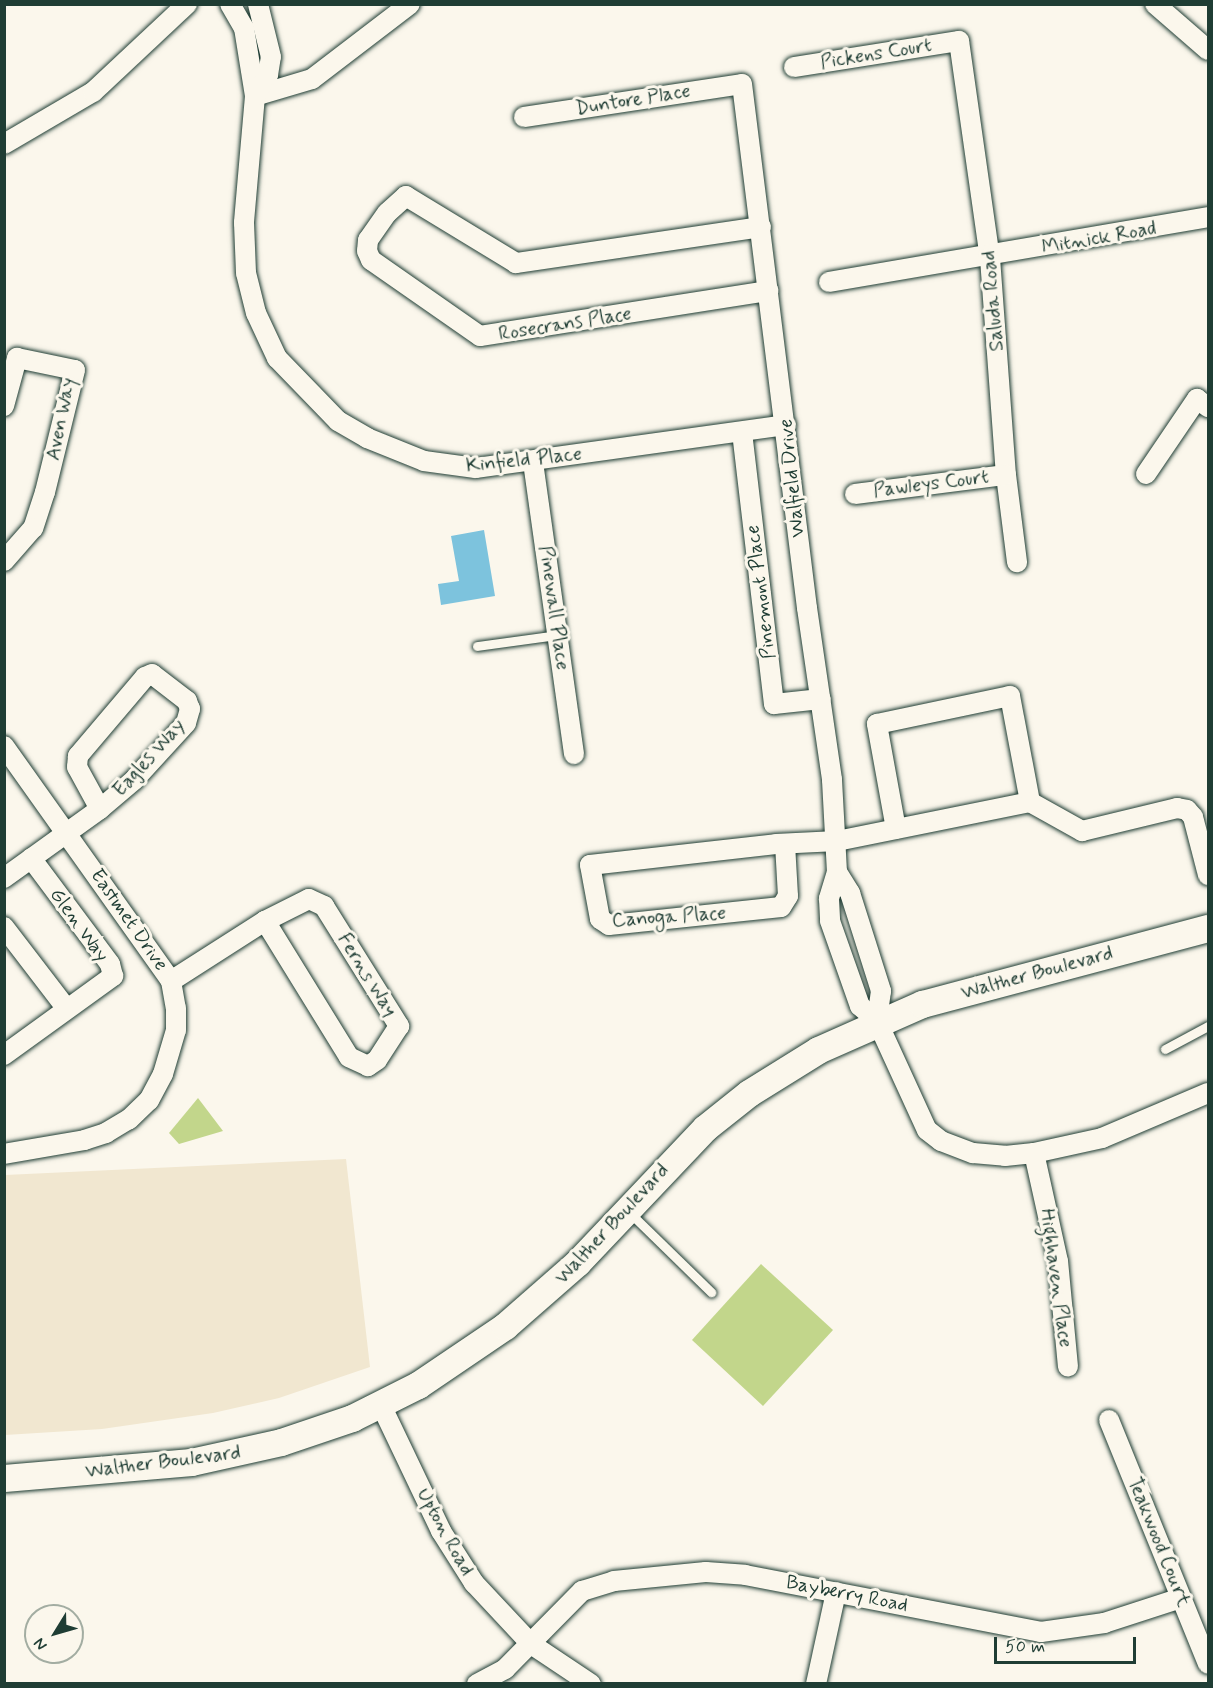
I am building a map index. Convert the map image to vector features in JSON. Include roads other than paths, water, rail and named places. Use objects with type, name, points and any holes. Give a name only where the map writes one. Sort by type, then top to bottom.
[{"type":"main road","name":"Walther Boulevard","points":[[4,1478],[191,1462],[239,1454],[317,1431],[381,1405],[467,1355],[535,1302],[577,1263],[705,1128],[749,1093],[818,1050],[877,1021],[969,990],[1209,928]]},
{"type":"street","points":[[4,144],[93,92],[187,4]]},
{"type":"street","name":"Kinfield Place","points":[[230,4],[244,28],[255,96],[244,223],[246,273],[256,313],[277,358],[338,421],[391,449],[450,467],[533,462],[786,425]]},
{"type":"street","name":"Kinfield Place","points":[[255,96],[268,75],[271,57],[258,4]]},
{"type":"street","points":[[255,96],[312,79],[410,4]]},
{"type":"street","points":[[1155,4],[1209,50]]},
{"type":"street","name":"Pickens Court","points":[[794,67],[959,41]]},
{"type":"street","name":"Saluda Road","points":[[959,41],[990,258],[1006,475],[1017,562]]},
{"type":"street","name":"Duntore Place","points":[[524,117],[742,84]]},
{"type":"street","name":"Walfield Drive","points":[[742,84],[770,291],[837,841],[837,872],[829,899],[830,921],[860,1006],[877,1021]]},
{"type":"street","name":"Rosecrans Place","points":[[761,226],[516,263],[406,196],[387,213],[368,240],[367,251],[371,260],[480,336],[770,291]]},
{"type":"street","name":"Mitnick Road","points":[[829,282],[990,258],[1209,217]]},
{"type":"street","name":"Aven Way","points":[[4,406],[17,358],[75,370],[45,492],[33,528],[4,561]]},
{"type":"street","points":[[1146,474],[1197,399],[1209,407]]},
{"type":"street","name":"Pinemont Place","points":[[742,432],[774,704],[821,699]]},
{"type":"street","name":"Pinewall Place","points":[[533,462],[574,754]]},
{"type":"street","name":"Pawleys Court","points":[[855,494],[1006,475]]},
{"type":"street","name":"Eagles Way","points":[[69,835],[100,809],[134,780],[186,723],[190,709],[187,700],[153,674],[145,677],[78,756],[77,766],[100,809]]},
{"type":"street","points":[[896,829],[878,724],[1010,696],[1030,802],[1082,831],[1177,808],[1187,810],[1192,817],[1209,875]]},
{"type":"street","name":"Eastmet Drive","points":[[4,746],[171,981],[176,1008],[171,1051],[157,1087],[139,1110],[106,1133],[4,1154]]},
{"type":"street","name":"Canoga Place","points":[[785,844],[788,896],[781,907],[609,925],[600,919],[590,865],[785,844],[837,841],[1030,802]]},
{"type":"street","points":[[4,878],[69,835]]},
{"type":"street","name":"Glen Way","points":[[4,1055],[112,976],[111,970],[31,858]]},
{"type":"street","name":"Walfield Drive","points":[[837,872],[850,893],[881,991],[877,1021]]},
{"type":"street","name":"Ferns Way","points":[[171,981],[265,921],[309,898],[324,906],[399,1026],[377,1060],[368,1066],[349,1057],[265,921]]},
{"type":"street","points":[[4,927],[67,1010]]},
{"type":"street","points":[[877,1021],[927,1130],[950,1146],[973,1153],[1005,1156],[1034,1153],[1102,1138],[1209,1093]]},
{"type":"street","name":"Highhaven Place","points":[[1034,1153],[1058,1261],[1068,1367]]},
{"type":"street","name":"Upton Road","points":[[381,1405],[456,1558],[491,1604],[531,1644],[591,1683]]},
{"type":"street","name":"Teakwood Court","points":[[1109,1420],[1209,1664]]},
{"type":"street","name":"Bayberry Road","points":[[477,1683],[498,1675],[582,1591],[614,1581],[706,1572],[836,1592],[1041,1632],[1104,1623],[1181,1598]]},
{"type":"street","points":[[816,1683],[836,1592]]},
{"type":"lane","points":[[477,646],[557,635]]},
{"type":"lane","points":[[1165,1049],[1209,1026]]},
{"type":"lane","points":[[626,1209],[711,1292]]},
{"type":"water","points":[[484,530],[495,596],[441,605],[438,584],[459,581],[451,536]]}]
